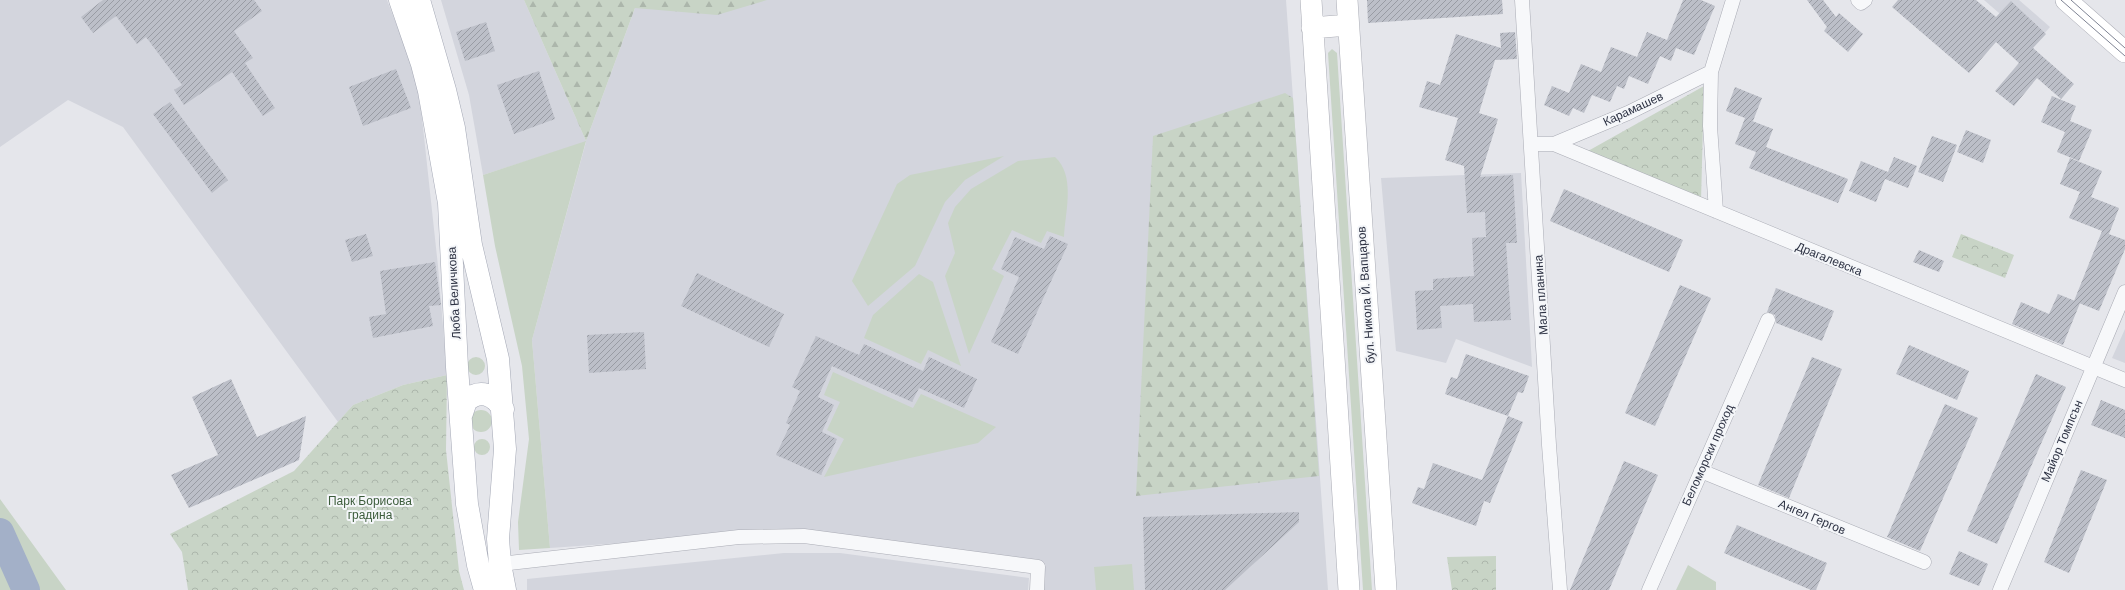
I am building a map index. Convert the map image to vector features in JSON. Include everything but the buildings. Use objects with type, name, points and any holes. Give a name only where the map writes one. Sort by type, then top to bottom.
[{"type":"main road","name":"Люба Величкова","points":[[400,0],[422,64],[444,168],[449,202],[457,367],[462,413],[467,504],[478,565],[485,590]]},
{"type":"main road","name":"Люба Величкова","points":[[419,0],[442,76],[454,128],[471,246],[486,301],[498,359],[505,449],[498,539],[500,564],[505,590]]},
{"type":"main road","points":[[1311,0],[1349,590]]},
{"type":"main road","name":"бул. Никола Й. Вапцаров","points":[[1347,0],[1386,590]]},
{"type":"main road","points":[[2066,0],[2125,52]]},
{"type":"main road","points":[[1312,28],[1348,25]]},
{"type":"main road","points":[[462,413],[466,401],[479,394],[491,396],[498,400],[503,409]]},
{"type":"main road","points":[[467,504],[474,515],[483,518],[491,517],[501,503]]},
{"type":"street","name":"Мала планина","points":[[1522,0],[1532,144],[1549,445],[1560,590]]},
{"type":"street","points":[[1716,211],[1710,126],[1711,72],[1733,0]]},
{"type":"street","points":[[1858,0],[1861,3],[1865,0]]},
{"type":"street","name":"Карамашев","points":[[1554,144],[1628,113],[1711,72]]},
{"type":"street","name":"Драгалевска","points":[[1532,144],[1554,144],[2092,368],[2125,380]]},
{"type":"street","name":"Майор Томпсън","points":[[2000,590],[2125,292]]},
{"type":"street","name":"Беломорски проход","points":[[1648,590],[1768,320]]},
{"type":"street","name":"Ангел Гергов","points":[[1701,471],[1924,562]]},
{"type":"street","points":[[500,564],[739,537],[804,536],[1038,567],[1037,590]]},
{"type":"shaded area","points":[[0,0],[387,0],[418,81],[438,266],[447,375],[403,385],[353,405],[338,422],[123,127],[68,100],[0,147]]},
{"type":"shaded area","points":[[441,0],[524,0],[586,141],[638,0],[1286,0],[1328,590],[1044,590],[1045,567],[790,534],[721,536],[550,548],[532,340],[586,142],[483,175],[469,95]]},
{"type":"shaded area","points":[[1984,0],[2019,0],[2050,27],[2035,44]]},
{"type":"shaded area","points":[[1521,173],[1532,367],[1456,339],[1446,363],[1396,351],[1381,178]]},
{"type":"shaded area","points":[[2125,329],[2125,363],[2112,358]]},
{"type":"shaded area","points":[[784,553],[840,553],[1029,578],[1028,590],[527,590],[527,579]]},
{"type":"green space","points":[[524,0],[767,0],[717,15],[635,8],[586,141]]},
{"type":"green space","points":[[1332,49],[1337,53],[1372,590],[1363,590],[1328,53]]},
{"type":"green space","points":[[1704,86],[1701,201],[1588,151]]},
{"type":"green space","points":[[1285,93],[1293,98],[1319,476],[1136,496],[1153,136]]},
{"type":"green space","points":[[586,141],[532,340],[550,548],[519,550],[518,522],[529,439],[522,366],[495,246],[483,175]]},
{"type":"green space","points":[[1004,156],[965,180],[945,202],[915,266],[868,306],[852,281],[897,184],[910,175]]},
{"type":"green space","points":[[1055,157],[1065,174],[1067,184],[1068,195],[1064,237],[1047,231],[1041,243],[1012,230],[992,269],[1004,276],[969,354],[945,276],[955,253],[948,223],[955,207],[971,189],[1018,161]]},
{"type":"green space","points":[[1961,234],[2014,255],[2005,278],[1952,257]]},
{"type":"green space","points":[[919,274],[933,282],[961,366],[928,350],[921,364],[864,338],[873,315]]},
{"type":"green space","points":[[476,357],[482,360],[485,366],[482,372],[476,375],[470,372],[467,366],[470,360]]},
{"type":"green space","points":[[833,372],[913,408],[921,394],[996,427],[978,443],[824,477],[844,439],[827,430],[840,402],[824,395]]},
{"type":"green space","name":"Парк Борисова градина","points":[[447,375],[446,450],[459,571],[464,590],[188,590],[182,552],[170,534],[294,471],[353,405],[403,385]]},
{"type":"green space","points":[[481,410],[489,413],[492,421],[489,429],[481,432],[473,429],[470,421],[473,413]]},
{"type":"green space","points":[[479,439],[485,439],[490,444],[488,453],[485,455],[479,455],[474,450],[474,444]]},
{"type":"green space","points":[[0,499],[66,590],[0,590]]},
{"type":"green space","points":[[1496,556],[1496,590],[1452,590],[1447,557]]},
{"type":"green space","points":[[1132,564],[1134,590],[1096,590],[1094,567]]},
{"type":"green space","points":[[1688,565],[1716,582],[1716,590],[1676,590]]},
{"type":"waterway","points":[[0,532],[26,590]]},
{"type":"tram line","points":[[2061,0],[2125,56]]},
{"type":"tram line","points":[[2071,0],[2125,48]]}]
